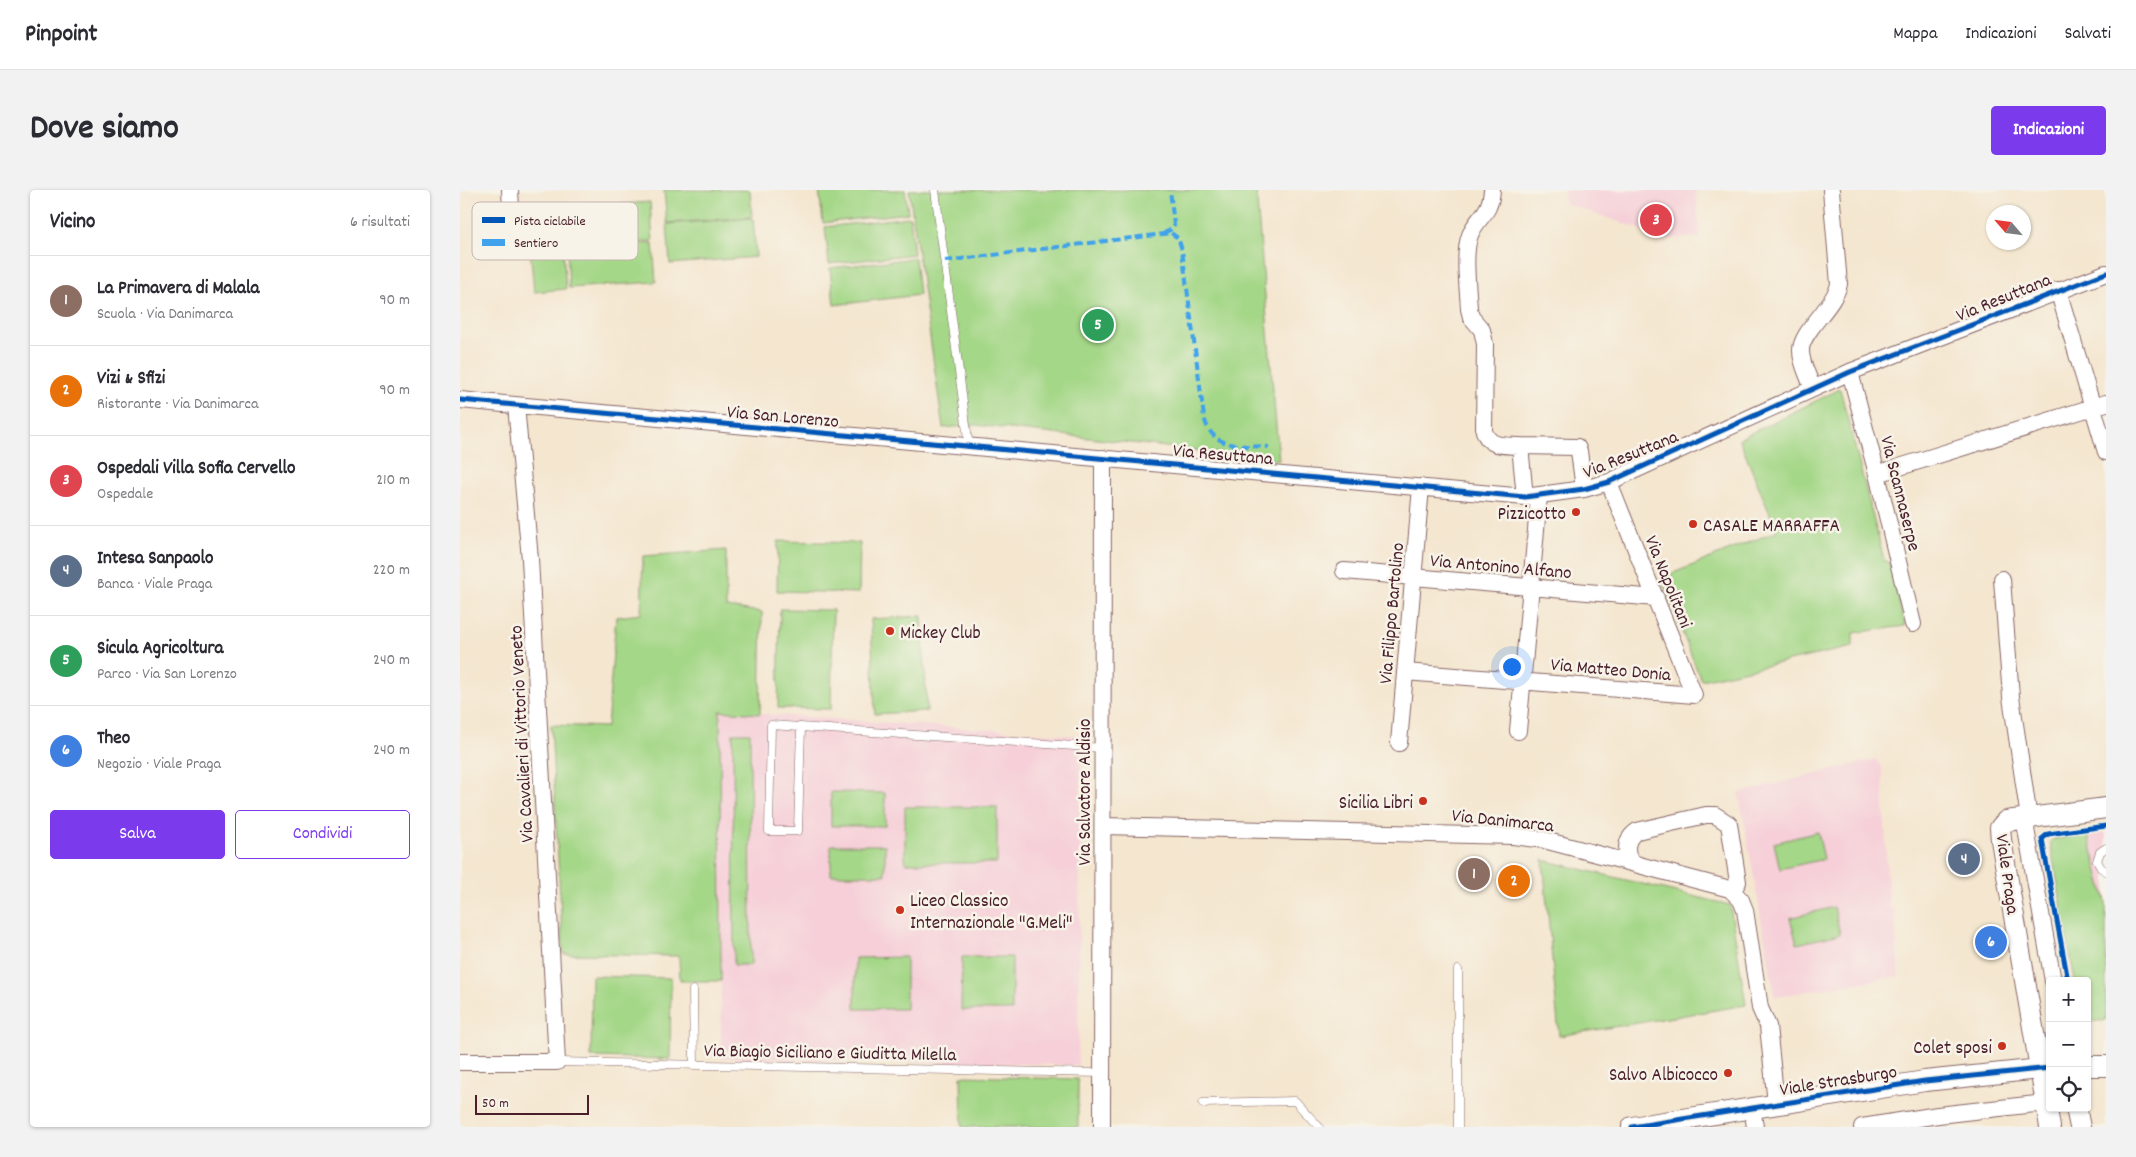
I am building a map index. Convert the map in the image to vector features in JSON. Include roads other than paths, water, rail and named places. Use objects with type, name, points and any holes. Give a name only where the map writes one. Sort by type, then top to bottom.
[{"type":"street","points":[[1492,190],[1485,215],[1473,229],[1467,245],[1468,308],[1471,317],[1482,330],[1485,344],[1484,431],[1487,439],[1497,445],[1576,447],[1579,451],[1584,489]]},
{"type":"street","points":[[1813,389],[1802,358],[1801,346],[1834,296],[1839,284],[1831,190]]},
{"type":"street","name":"Via Resuttana","points":[[1103,458],[1532,497],[1584,489],[1609,482],[1850,372],[2106,272]]},
{"type":"street","points":[[2058,290],[2099,405],[2106,452]]},
{"type":"street","name":"Via Scannaserpe","points":[[1850,372],[1913,624]]},
{"type":"street","name":"Via San Lorenzo","points":[[460,400],[1103,458]]},
{"type":"street","name":"Via Cavalieri di Vittorio Veneto","points":[[516,405],[531,570],[557,1062]]},
{"type":"street","points":[[1877,474],[2099,405]]},
{"type":"street","points":[[1518,731],[1531,588],[1532,497],[1520,446]]},
{"type":"street","name":"Via Salvatore Aldisio","points":[[1102,1127],[1103,458]]},
{"type":"street","name":"Via Napolitani","points":[[1609,482],[1694,695]]},
{"type":"street","name":"Via Filippo Bartolino","points":[[1399,743],[1421,487]]},
{"type":"street","name":"Via Antonino Alfano","points":[[1344,571],[1656,598]]},
{"type":"street","name":"Viale Praga","points":[[2002,579],[2011,697],[2028,818],[2026,829],[2052,977]]},
{"type":"street","name":"Via Matteo Donia","points":[[1405,672],[1694,695]]},
{"type":"street","points":[[2028,818],[2106,808]]},
{"type":"street","points":[[1636,864],[1629,859],[1627,844],[1630,836],[1637,831],[1692,818],[1715,815],[1729,824],[1738,882],[1734,888],[1730,888],[1741,900],[1745,910],[1760,1008],[1768,1026],[1776,1104]]},
{"type":"street","name":"Viale Praga","points":[[2028,818],[2006,821],[2000,828],[2000,833],[2045,1069]]},
{"type":"street","name":"Via Danimarca","points":[[1103,826],[1513,836],[1544,840],[1730,888]]},
{"type":"street","points":[[460,1062],[557,1062]]},
{"type":"street","points":[[2091,1066],[2106,1066]]},
{"type":"street","name":"Viale Strasburgo","points":[[1632,1127],[1754,1117],[1776,1104],[1925,1081],[2045,1069]]},
{"type":"street","points":[[1862,1127],[2046,1100]]},
{"type":"street","points":[[2049,1112],[2050,1127]]},
{"type":"street","points":[[2077,1112],[2080,1127]]},
{"type":"lane","points":[[935,190],[969,447]]},
{"type":"lane","points":[[801,727],[798,831],[769,831],[771,725],[801,727],[1103,748]]},
{"type":"lane","points":[[2106,848],[2100,852],[2097,861],[2101,868],[2106,870]]},
{"type":"lane","points":[[1458,970],[1458,1127]]},
{"type":"lane","points":[[693,990],[694,1065]]},
{"type":"lane","name":"Via Biagio Siciliano e Giuditta Milella","points":[[557,1062],[855,1066],[1102,1073]]},
{"type":"lane","points":[[1203,1103],[1295,1101],[1319,1127]]},
{"type":"place","name":"Ospedali Villa Sofia Cervello","points":[[1656,220]]},
{"type":"place","name":"Sicula Agricoltura","points":[[1098,325]]},
{"type":"place","name":"Pizzicotto","points":[[1576,512]]},
{"type":"place","name":"CASALE MARRAFFA","points":[[1693,524]]},
{"type":"place","name":"Mickey Club","points":[[890,631]]},
{"type":"place","name":"Sicilia Libri","points":[[1423,801]]},
{"type":"place","name":"Intesa Sanpaolo","points":[[1964,859]]},
{"type":"place","name":"La Primavera di Malala","points":[[1474,874]]},
{"type":"place","name":"Vizi & Sfizi","points":[[1514,881]]},
{"type":"place","name":"Liceo Classico Internazionale \"G.Meli\"","points":[[900,910]]},
{"type":"place","name":"Theo","points":[[1991,942]]},
{"type":"place","name":"Colet sposi","points":[[2002,1046]]},
{"type":"place","name":"Salvo Albicocco","points":[[1728,1073]]}]
